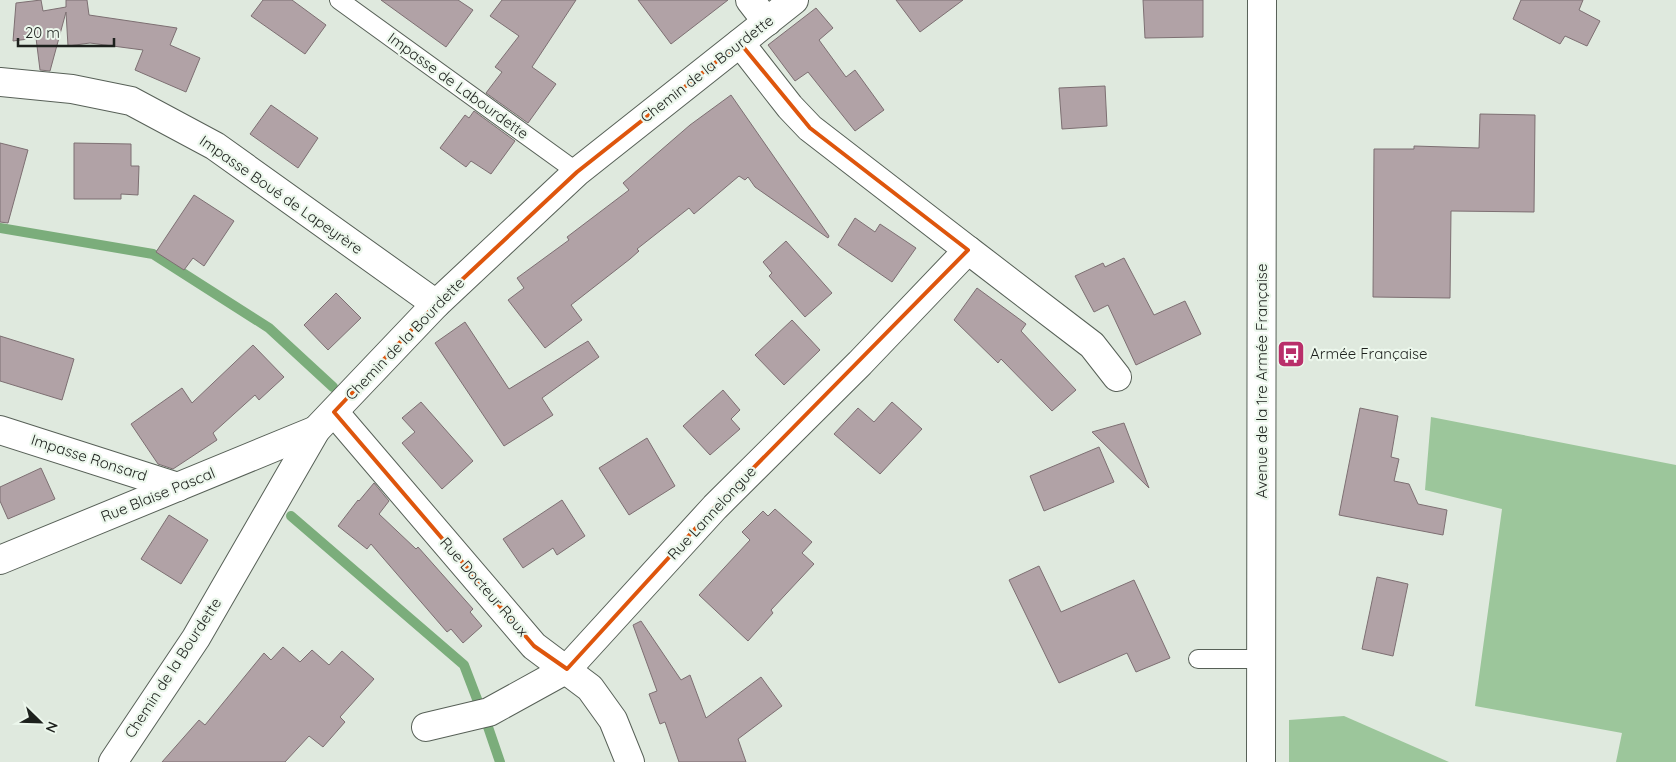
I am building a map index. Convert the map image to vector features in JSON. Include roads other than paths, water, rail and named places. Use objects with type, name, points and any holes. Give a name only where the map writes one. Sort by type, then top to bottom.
[{"type":"street","points":[[750,0],[767,22]]},
{"type":"street","name":"Chemin de la Bourdette","points":[[112,762],[196,638],[325,421],[436,304],[577,172],[794,0]]},
{"type":"street","name":"Avenue de la 1re Armée Française","points":[[1261,762],[1262,0]]},
{"type":"street","points":[[740,43],[790,107],[810,128],[1092,345],[1118,377]]},
{"type":"street","name":"Impasse Boué de Lapeyrère","points":[[0,82],[72,89],[131,101],[215,146],[436,304]]},
{"type":"street","name":"Rue Lannelongue","points":[[426,727],[489,712],[567,669],[715,507],[860,363],[968,250]]},
{"type":"street","name":"Rue Docteur Roux","points":[[325,421],[534,646],[590,688],[613,720],[630,762]]},
{"type":"street","name":"Rue Blaise Pascal","points":[[0,560],[178,486],[325,421]]},
{"type":"street","name":"Impasse Ronsard","points":[[0,430],[178,486]]},
{"type":"lane","name":"Impasse de Labourdette","points":[[339,0],[577,172]]},
{"type":"lane","points":[[1198,659],[1262,659]]},
{"type":"waterway","points":[[0,228],[153,254],[269,328],[333,387]]},
{"type":"waterway","points":[[291,516],[464,665],[480,707]]},
{"type":"waterway","points":[[487,724],[500,762]]},
{"type":"place","name":"Armée Française","points":[[1291,354]]}]
